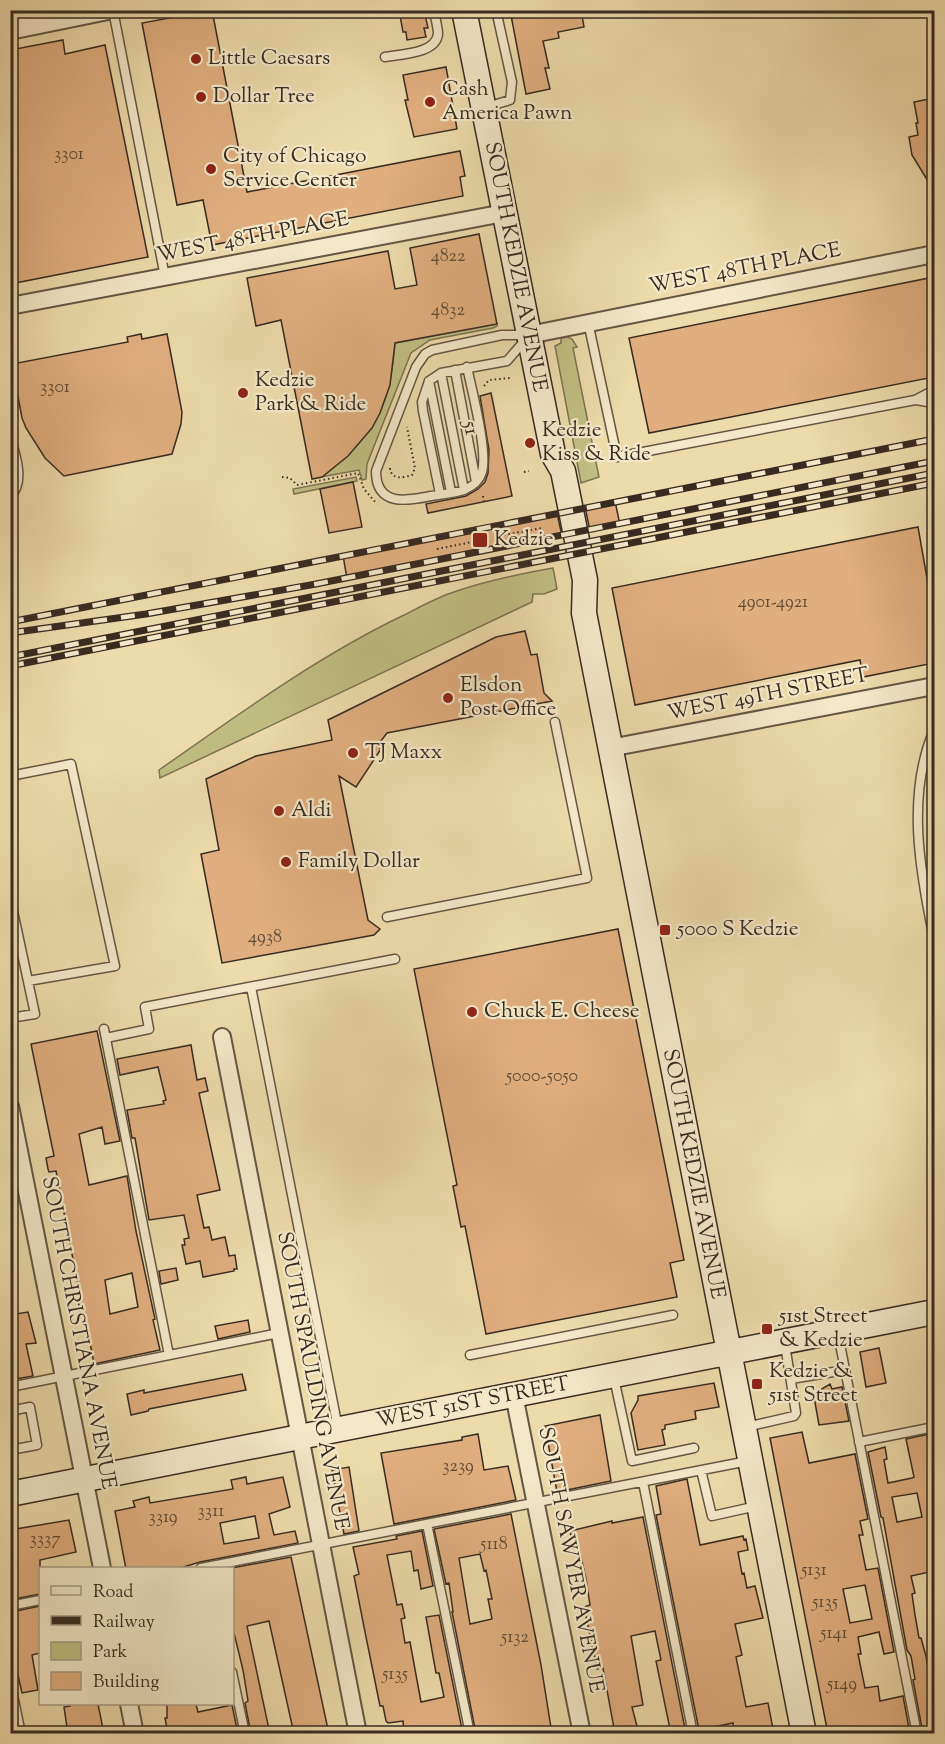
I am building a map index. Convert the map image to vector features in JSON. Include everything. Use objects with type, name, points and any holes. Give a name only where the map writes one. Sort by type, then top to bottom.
[{"type":"main road","name":"SOUTH KEDZIE AVENUE","points":[[464,10],[553,454],[563,471],[583,569],[584,613],[804,1734]]},
{"type":"main road","name":"WEST 51ST STREET","points":[[10,1494],[934,1312]]},
{"type":"street","points":[[20,10],[17,30],[113,10]]},
{"type":"street","name":"WEST 48TH PLACE","points":[[10,306],[504,213]]},
{"type":"street","name":"WEST 48TH PLACE","points":[[529,335],[934,254]]},
{"type":"street","name":"WEST 49TH STREET","points":[[610,748],[934,686]]},
{"type":"street","name":"SOUTH SPAULDING AVENUE","points":[[222,1037],[358,1734]]},
{"type":"street","name":"SOUTH CHRISTIANA AVENUE","points":[[10,1106],[102,1567]]},
{"type":"street","name":"SOUTH SAWYER AVENUE","points":[[514,1395],[582,1734]]},
{"type":"street","points":[[129,1705],[135,1734]]},
{"type":"lane","points":[[113,10],[165,277]]},
{"type":"lane","points":[[385,57],[422,50],[433,44],[438,35],[434,10]]},
{"type":"lane","points":[[483,108],[510,100],[512,82],[496,10]]},
{"type":"lane","points":[[588,322],[617,457],[915,400],[934,390]]},
{"type":"lane","points":[[467,367],[484,453],[481,475],[476,483],[464,490],[398,501],[381,490],[376,478],[377,465],[416,366],[425,354],[432,350],[502,335],[529,335]]},
{"type":"lane","points":[[440,495],[422,402],[429,381],[441,373],[507,361],[529,335]]},
{"type":"lane","points":[[455,370],[476,483]]},
{"type":"lane","name":"51","points":[[441,373],[464,490]]},
{"type":"lane","points":[[429,381],[450,492]]},
{"type":"lane","points":[[915,400],[934,403]]},
{"type":"lane","points":[[10,435],[19,478],[18,487],[10,497]]},
{"type":"lane","points":[[387,917],[587,878],[555,722]]},
{"type":"lane","points":[[934,730],[923,768],[918,836],[934,939]]},
{"type":"lane","points":[[10,776],[71,764],[115,966],[28,981]]},
{"type":"lane","points":[[10,897],[35,1014],[10,1018]]},
{"type":"lane","points":[[169,1355],[105,1033],[149,1029],[145,1008],[395,959]]},
{"type":"lane","points":[[251,987],[339,1429]]},
{"type":"lane","points":[[470,1355],[673,1315]]},
{"type":"lane","points":[[837,1331],[917,1734]]},
{"type":"lane","points":[[10,1387],[279,1333]]},
{"type":"lane","points":[[743,1427],[795,1415],[784,1341]]},
{"type":"lane","points":[[791,1379],[833,1372]]},
{"type":"lane","points":[[614,1375],[632,1461],[694,1448]]},
{"type":"lane","points":[[10,1411],[30,1407],[37,1445],[10,1450]]},
{"type":"lane","points":[[859,1442],[934,1427]]},
{"type":"lane","points":[[213,1567],[750,1461]]},
{"type":"lane","points":[[701,1470],[712,1516],[759,1506]]},
{"type":"lane","points":[[643,1482],[693,1734]]},
{"type":"lane","points":[[427,1524],[470,1734]]},
{"type":"lane","points":[[10,1606],[39,1600]]},
{"type":"lane","points":[[10,1680],[21,1734]]},
{"type":"lane","points":[[234,1682],[245,1734]]},
{"type":"path","points":[[483,388],[489,380],[510,378]]},
{"type":"path","points":[[524,472],[529,471]]},
{"type":"path","points":[[282,477],[290,478],[297,485],[358,473],[364,489],[381,507]]},
{"type":"path","points":[[483,496],[484,502]]},
{"type":"path","points":[[504,535],[542,528]]},
{"type":"path","points":[[437,549],[477,541]]},
{"type":"green space","points":[[497,324],[493,328],[430,340],[411,353],[367,464],[366,479],[362,480],[359,470],[321,477],[354,448],[376,419],[389,386],[395,343]]},
{"type":"green space","points":[[561,338],[572,339],[577,347],[573,348],[599,477],[581,483],[555,346],[561,343]]},
{"type":"green space","points":[[356,477],[357,481],[294,494],[293,489]]},
{"type":"green space","points":[[553,568],[557,589],[544,594],[533,594],[532,602],[160,778],[159,770],[278,688],[370,632],[451,593],[502,578]]},
{"type":"building","points":[[212,10],[247,192],[460,151],[465,176],[460,177],[463,196],[212,245],[203,200],[177,205],[142,23]]},
{"type":"building","points":[[399,10],[424,10],[428,28],[424,28],[426,37],[407,40],[406,32],[403,32]]},
{"type":"building","points":[[510,10],[581,10],[584,27],[558,32],[559,38],[543,41],[549,68],[545,68],[550,89],[526,94]]},
{"type":"building","points":[[63,40],[65,54],[105,45],[148,257],[10,284],[10,50]]},
{"type":"building","name":"Cash America Pawn","points":[[446,67],[457,129],[414,137],[405,100],[408,100],[403,75]]},
{"type":"building","points":[[934,98],[934,191],[912,155],[909,137],[918,135],[914,102]]},
{"type":"building","points":[[479,234],[497,324],[395,343],[390,385],[372,428],[348,456],[322,477],[312,479],[281,320],[256,326],[247,278],[388,251],[395,289],[417,285],[410,248]]},
{"type":"building","points":[[934,277],[934,377],[649,433],[629,338]]},
{"type":"building","points":[[141,334],[142,339],[167,334],[182,412],[181,424],[172,454],[64,476],[45,458],[26,428],[12,364],[128,342],[127,337]]},
{"type":"building","points":[[491,393],[512,496],[428,513],[426,504],[466,496],[485,482],[488,473],[489,450],[480,396]]},
{"type":"building","points":[[353,482],[362,527],[329,533],[320,489]]},
{"type":"building","points":[[615,501],[620,525],[590,531],[585,507]]},
{"type":"building","points":[[557,513],[562,536],[347,579],[343,555]]},
{"type":"building","points":[[918,527],[934,618],[934,663],[863,677],[860,660],[635,705],[612,588]]},
{"type":"building","points":[[525,631],[531,655],[537,654],[544,693],[552,701],[387,733],[377,746],[381,749],[356,787],[339,776],[368,920],[380,929],[374,935],[222,963],[201,854],[219,850],[206,779],[256,756],[332,740],[328,720],[496,637]]},
{"type":"building","points":[[618,929],[684,1260],[670,1263],[677,1297],[486,1334],[465,1226],[461,1227],[453,1186],[457,1185],[414,969]]},
{"type":"building","points":[[97,1031],[120,1141],[105,1144],[102,1127],[79,1134],[89,1185],[127,1176],[160,1350],[94,1364],[85,1316],[81,1315],[78,1301],[81,1301],[56,1171],[49,1172],[48,1169],[46,1158],[54,1156],[31,1044]],"holes":[[[132,1273],[138,1307],[110,1314],[105,1280]]]},
{"type":"building","points":[[191,1045],[197,1080],[205,1078],[208,1091],[199,1093],[220,1190],[197,1195],[204,1228],[209,1227],[212,1240],[225,1237],[229,1256],[235,1255],[237,1269],[203,1277],[200,1261],[186,1264],[182,1245],[185,1245],[184,1239],[189,1238],[184,1215],[149,1220],[135,1138],[132,1138],[127,1110],[164,1104],[163,1101],[166,1100],[158,1067],[120,1075],[117,1059]]},
{"type":"building","points":[[176,1268],[178,1280],[161,1284],[159,1271]]},
{"type":"building","points":[[28,1312],[36,1343],[26,1344],[33,1376],[10,1380],[10,1315]]},
{"type":"building","points":[[248,1320],[250,1332],[218,1339],[215,1326]]},
{"type":"building","points":[[879,1348],[886,1383],[866,1387],[860,1352]]},
{"type":"building","points":[[242,1374],[246,1390],[149,1409],[131,1415],[127,1394],[144,1390],[144,1393]]},
{"type":"building","points":[[714,1383],[719,1407],[695,1411],[696,1419],[665,1425],[665,1429],[662,1430],[665,1445],[638,1450],[631,1413],[638,1396]]},
{"type":"building","points":[[830,1384],[832,1389],[842,1387],[849,1421],[819,1425],[815,1393]]},
{"type":"building","points":[[600,1415],[611,1481],[557,1492],[545,1426]]},
{"type":"building","points":[[802,1432],[809,1463],[855,1454],[868,1519],[860,1521],[863,1535],[859,1535],[866,1570],[878,1568],[894,1652],[884,1654],[879,1632],[858,1637],[861,1654],[858,1654],[865,1688],[878,1686],[880,1701],[903,1696],[910,1734],[828,1734],[770,1438]],"holes":[[[865,1585],[872,1619],[850,1623],[843,1589]]]},
{"type":"building","points":[[934,1433],[934,1571],[911,1576],[919,1638],[921,1638],[926,1656],[934,1707],[934,1734],[923,1734],[911,1656],[907,1650],[883,1518],[868,1452],[885,1447],[887,1459],[884,1460],[888,1483],[912,1478],[914,1477],[906,1439]],"holes":[[[917,1493],[922,1517],[897,1522],[892,1497]]]},
{"type":"building","points":[[478,1434],[484,1470],[508,1466],[516,1500],[394,1524],[381,1453],[462,1440],[462,1437]]},
{"type":"building","points":[[349,1467],[359,1531],[344,1534],[332,1470]]},
{"type":"building","points":[[246,1477],[247,1484],[283,1477],[290,1507],[269,1514],[274,1535],[295,1531],[298,1543],[184,1567],[126,1567],[115,1511],[135,1507],[133,1501],[149,1497],[150,1503],[233,1489],[231,1480]],"holes":[[[255,1516],[259,1538],[224,1544],[220,1523]]]},
{"type":"building","points":[[687,1479],[700,1545],[743,1536],[744,1540],[746,1539],[748,1550],[738,1552],[742,1574],[744,1573],[747,1588],[755,1586],[763,1618],[735,1624],[742,1655],[736,1657],[746,1707],[768,1703],[774,1734],[734,1734],[733,1723],[699,1730],[656,1515],[661,1514],[656,1486]]},
{"type":"building","points":[[511,1514],[541,1665],[552,1734],[514,1734],[514,1729],[490,1734],[476,1734],[452,1612],[449,1583],[446,1584],[434,1529]],"holes":[[[480,1554],[484,1571],[486,1570],[492,1599],[488,1599],[492,1619],[470,1624],[459,1558]]]},
{"type":"building","points":[[643,1517],[686,1734],[671,1734],[656,1661],[661,1660],[655,1631],[631,1636],[643,1705],[632,1707],[639,1734],[615,1734],[603,1668],[597,1669],[584,1607],[590,1605],[586,1579],[578,1544],[573,1546],[570,1531],[612,1521],[612,1523]]},
{"type":"building","points":[[69,1520],[76,1552],[40,1560],[39,1594],[14,1599],[10,1582],[10,1530]]},
{"type":"building","points":[[422,1531],[433,1586],[421,1589],[418,1570],[414,1571],[411,1551],[387,1555],[397,1605],[402,1604],[405,1618],[401,1619],[405,1643],[410,1642],[421,1702],[444,1697],[439,1673],[436,1673],[426,1617],[439,1615],[463,1734],[404,1734],[403,1721],[388,1723],[386,1721],[383,1706],[380,1706],[364,1627],[354,1576],[359,1574],[353,1547],[397,1539],[396,1536]]},
{"type":"building","points":[[291,1557],[329,1734],[294,1734],[269,1621],[247,1626],[270,1734],[251,1734],[245,1703],[248,1701],[243,1670],[234,1633],[234,1568]]},
{"type":"building","points":[[39,1606],[39,1653],[32,1655],[38,1690],[22,1693],[10,1640],[10,1615],[16,1614],[16,1611]]},
{"type":"building","points":[[98,1705],[104,1734],[68,1734],[64,1707]]},
{"type":"building","points":[[167,1705],[196,1705],[198,1712],[232,1705],[238,1734],[168,1734],[165,1718],[167,1718]]},
{"type":"railway","points":[[10,622],[934,439]]},
{"type":"railway","points":[[10,633],[146,614],[316,584],[934,461]]},
{"type":"railway","points":[[10,657],[934,473]]},
{"type":"railway","points":[[10,666],[934,483]]},
{"type":"place","name":"Little Caesars","points":[[196,59]]},
{"type":"place","name":"Dollar Tree","points":[[201,97]]},
{"type":"place","name":"Cash America Pawn","points":[[430,102]]},
{"type":"place","name":"City of Chicago Service Center","points":[[211,169]]},
{"type":"place","name":"Kedzie Park & Ride","points":[[243,393]]},
{"type":"place","name":"Kedzie Kiss & Ride","points":[[530,443]]},
{"type":"place","name":"Kedzie","points":[[480,540]]},
{"type":"place","name":"Elsdon Post Office","points":[[448,698]]},
{"type":"place","name":"TJ Maxx","points":[[353,753]]},
{"type":"place","name":"Aldi","points":[[279,811]]},
{"type":"place","name":"Family Dollar","points":[[286,862]]},
{"type":"place","name":"5000 S Kedzie","points":[[665,930]]},
{"type":"place","name":"Chuck E. Cheese","points":[[472,1012]]},
{"type":"place","name":"51st Street & Kedzie","points":[[767,1329]]},
{"type":"place","name":"Kedzie & 51st Street","points":[[757,1384]]}]
